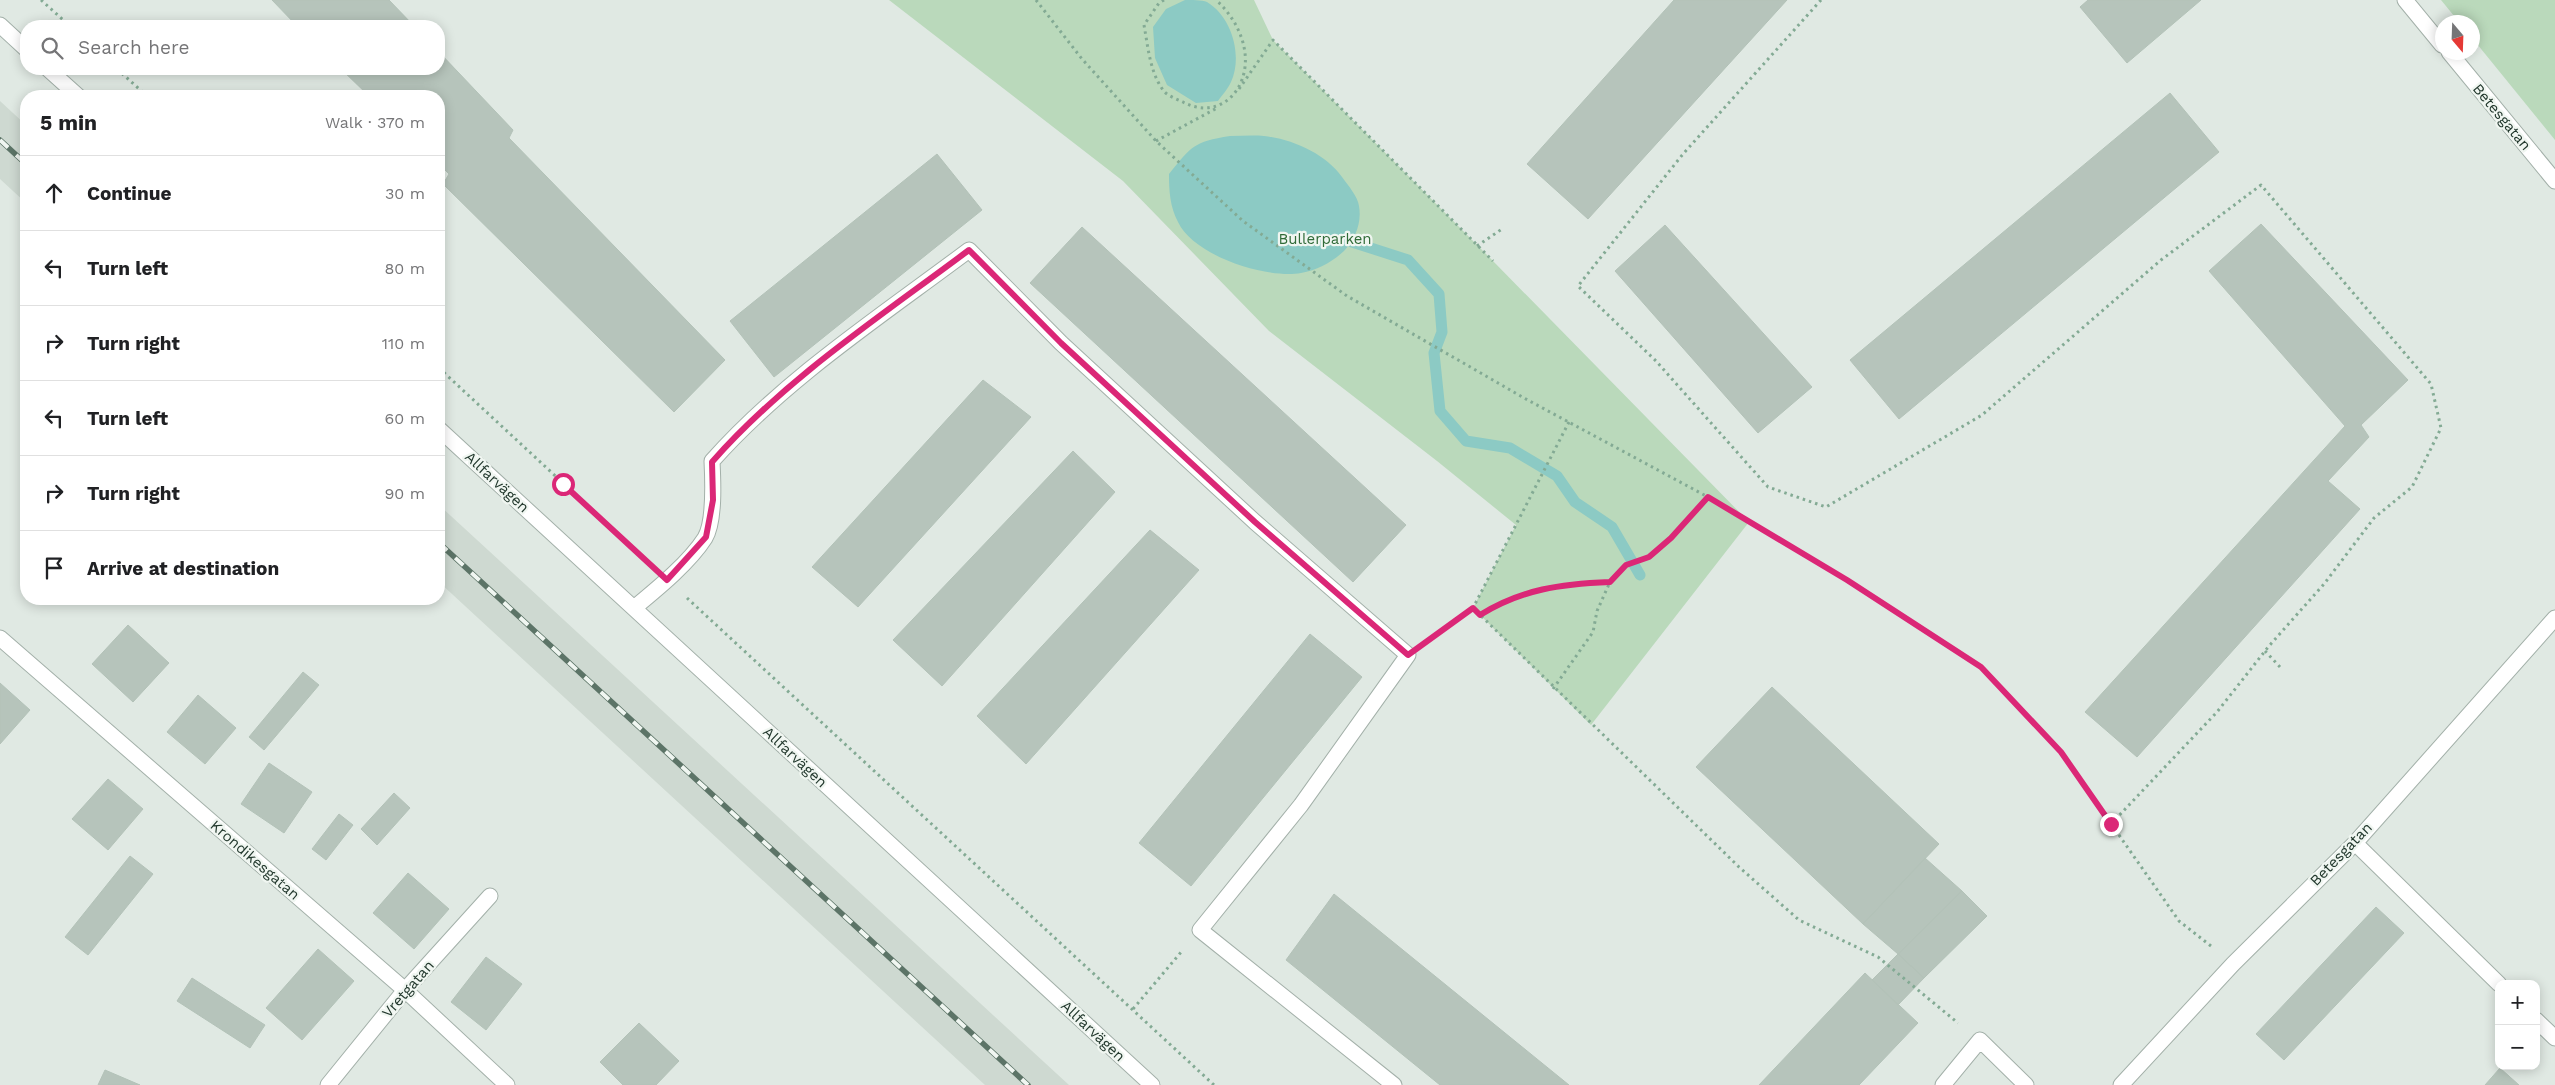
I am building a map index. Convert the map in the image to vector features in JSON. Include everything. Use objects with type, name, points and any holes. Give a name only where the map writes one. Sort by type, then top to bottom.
[{"type":"street","points":[[2405,0],[2435,36]]},
{"type":"street","points":[[0,25],[20,43]]},
{"type":"street","name":"Betesgatan","points":[[2456,60],[2555,181]]},
{"type":"street","points":[[55,75],[71,90]]},
{"type":"street","points":[[634,608],[667,580],[706,537],[713,500],[712,462],[744,425],[847,341],[969,250],[1061,343],[1248,515],[1408,655],[1301,805],[1200,930],[1394,1085]]},
{"type":"street","name":"Allfarvägen","points":[[445,435],[1152,1085]]},
{"type":"street","name":"Betesgatan","points":[[2121,1085],[2233,964],[2355,843],[2555,618]]},
{"type":"street","name":"Krondikesgatan","points":[[0,638],[405,990],[507,1085]]},
{"type":"street","points":[[2355,843],[2495,980]]},
{"type":"street","name":"Vretgatan","points":[[328,1085],[405,990],[490,896]]},
{"type":"street","points":[[2540,1024],[2555,1038]]},
{"type":"street","points":[[1943,1085],[1980,1040],[2026,1085]]},
{"type":"path","points":[[41,0],[63,20]]},
{"type":"path","points":[[1164,0],[1159,3],[1144,25],[1150,60],[1164,92],[1195,109],[1220,106]]},
{"type":"path","points":[[1216,0],[1230,12],[1243,42],[1245,66],[1239,88]]},
{"type":"path","points":[[1821,0],[1683,154],[1578,286],[1656,361],[1768,487],[1826,506],[1982,415],[2160,260],[2261,185],[2431,384],[2441,428],[2412,487],[2374,518],[2324,584],[2265,651],[2217,712],[2111,824]]},
{"type":"path","points":[[1037,1],[1082,59],[1156,141],[1243,222],[1347,296],[1569,422],[1708,497],[1847,580],[1981,667],[2061,752],[2179,921],[2233,964]]},
{"type":"path","points":[[1156,141],[1220,106],[1239,88],[1273,40],[1493,261]]},
{"type":"path","points":[[124,75],[140,90]]},
{"type":"path","points":[[1477,246],[1502,229]]},
{"type":"path","points":[[445,374],[1214,1085]]},
{"type":"path","points":[[1408,655],[1473,608],[1569,422]]},
{"type":"path","points":[[1553,689],[1593,632],[1597,612],[1610,582],[1626,565],[1649,557],[1671,538],[1708,497]]},
{"type":"path","points":[[1480,615],[1501,602],[1560,584],[1610,582]]},
{"type":"path","points":[[1473,608],[1553,689],[1739,867],[1799,920],[1878,958],[1980,1040]]},
{"type":"path","points":[[2265,651],[2280,667]]},
{"type":"path","points":[[1133,1009],[1200,930]]},
{"type":"shaded area","points":[[0,101],[20,119],[20,197],[0,179]]},
{"type":"shaded area","points":[[445,511],[1069,1085],[985,1085],[445,588]]},
{"type":"green space","name":"Bullerparken","points":[[889,0],[1254,0],[1273,40],[1749,522],[1591,725],[1473,608],[1516,525],[1437,461],[1269,331],[1123,181]]},
{"type":"green space","points":[[2441,0],[2555,0],[2555,140],[2480,48],[2480,15],[2453,15]]},
{"type":"water","points":[[1185,0],[1205,1],[1216,9],[1229,27],[1233,38],[1236,61],[1234,72],[1230,85],[1218,101],[1196,103],[1167,85],[1155,58],[1153,27],[1166,9]]},
{"type":"water","points":[[1230,136],[1264,136],[1286,140],[1308,149],[1327,161],[1335,169],[1357,199],[1360,212],[1357,230],[1344,251],[1335,259],[1313,270],[1286,274],[1251,268],[1232,262],[1215,255],[1186,234],[1173,211],[1169,174],[1194,147],[1201,143]]},
{"type":"building","points":[[272,0],[389,0],[408,20],[291,20]]},
{"type":"building","points":[[1674,0],[1787,0],[1588,219],[1527,164]]},
{"type":"building","points":[[2088,0],[2201,0],[2127,63],[2080,7]]},
{"type":"building","points":[[445,58],[513,130],[509,138],[725,360],[674,412],[445,186],[445,181],[449,174],[445,170],[445,90],[363,90],[347,75],[445,75]]},
{"type":"building","points":[[2170,93],[2219,152],[1899,419],[1850,360]]},
{"type":"building","points":[[937,154],[982,210],[774,377],[730,321]]},
{"type":"building","points":[[2261,224],[2408,380],[2361,425],[2369,437],[2328,481],[2360,509],[2137,757],[2085,712],[2345,426],[2209,271]]},
{"type":"building","points":[[1665,225],[1812,387],[1758,433],[1615,271]]},
{"type":"building","points":[[1082,227],[1406,525],[1353,582],[1030,283]]},
{"type":"building","points":[[983,380],[1031,417],[858,607],[812,567]]},
{"type":"building","points":[[1073,451],[1115,492],[942,686],[893,640]]},
{"type":"building","points":[[1150,530],[1199,570],[1026,764],[977,716]]},
{"type":"building","points":[[128,625],[169,663],[133,702],[92,664]]},
{"type":"building","points":[[1310,634],[1362,677],[1191,886],[1139,843]]},
{"type":"building","points":[[303,672],[319,685],[264,750],[249,737]]},
{"type":"building","points":[[0,683],[30,710],[0,744]]},
{"type":"building","points":[[1772,687],[1939,844],[1863,924],[1696,767]]},
{"type":"building","points":[[198,695],[236,728],[205,764],[167,732]]},
{"type":"building","points":[[269,763],[312,792],[284,833],[241,804]]},
{"type":"building","points":[[108,779],[143,809],[108,850],[72,819]]},
{"type":"building","points":[[394,793],[410,808],[377,845],[361,829]]},
{"type":"building","points":[[339,814],[353,825],[326,860],[312,849]]},
{"type":"building","points":[[130,856],[153,874],[88,955],[65,937]]},
{"type":"building","points":[[1925,858],[1962,891],[1898,954],[1863,924]]},
{"type":"building","points":[[408,873],[449,909],[414,949],[373,913]]},
{"type":"building","points":[[1962,891],[1987,916],[1924,978],[1898,954]]},
{"type":"building","points":[[1334,894],[1569,1085],[1440,1085],[1286,960]]},
{"type":"building","points":[[2376,907],[2404,933],[2284,1060],[2256,1034]]},
{"type":"building","points":[[318,949],[354,981],[302,1040],[266,1008]]},
{"type":"building","points":[[1898,954],[1924,978],[1898,1005],[1872,980]]},
{"type":"building","points":[[486,957],[522,984],[486,1030],[451,1002]]},
{"type":"building","points":[[1865,973],[1918,1023],[1859,1085],[1759,1085]]},
{"type":"building","points":[[192,978],[265,1025],[250,1048],[177,1001]]},
{"type":"building","points":[[639,1023],[679,1061],[656,1085],[623,1085],[600,1062]]},
{"type":"building","points":[[105,1070],[140,1085],[98,1085]]},
{"type":"building","points":[[2498,1070],[2502,1070],[2519,1085],[2485,1085]]},
{"type":"waterway","points":[[1352,242],[1408,260],[1439,294],[1442,332],[1434,353],[1440,411],[1466,441],[1510,448],[1557,476],[1575,502],[1612,527],[1640,575]]},
{"type":"railway","points":[[0,140],[20,158]]},
{"type":"railway","points":[[445,549],[1028,1085]]},
{"type":"route","points":[[563,484],[667,580],[706,537],[713,500],[712,462],[744,425],[847,341],[969,250],[1061,343],[1255,522],[1408,655],[1473,608],[1480,615],[1501,602],[1560,584],[1610,582],[1626,565],[1649,557],[1671,538],[1708,497],[1847,580],[1981,667],[2061,752],[2111,824]]}]
